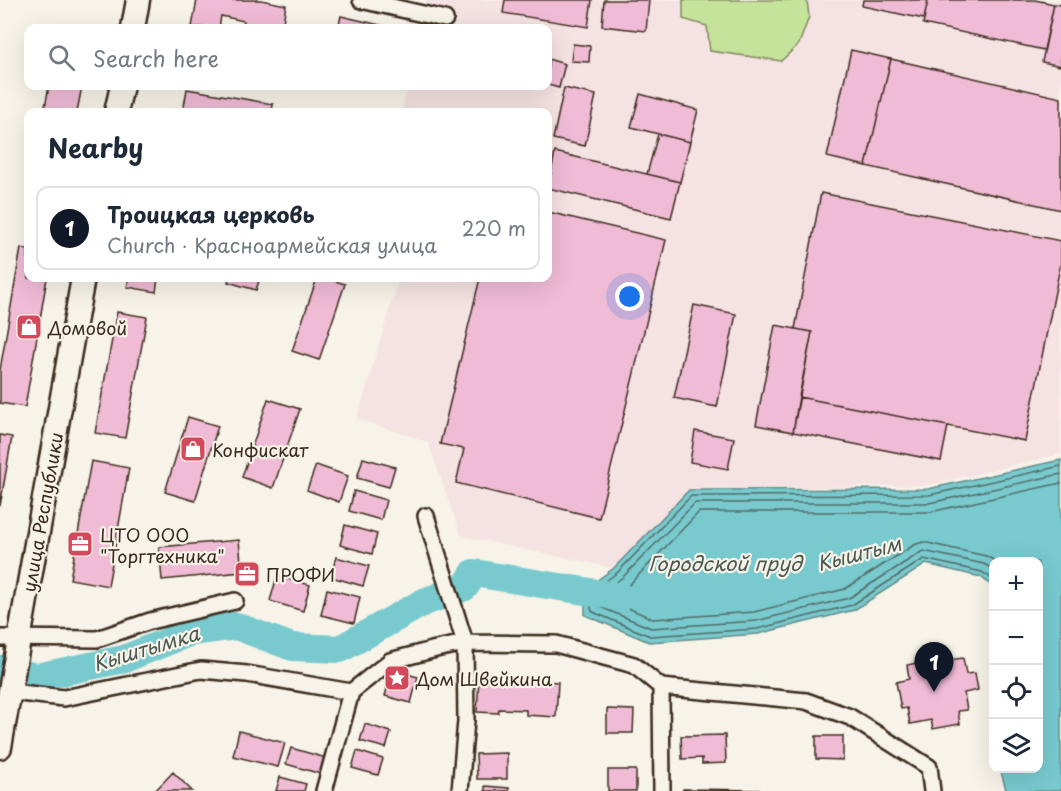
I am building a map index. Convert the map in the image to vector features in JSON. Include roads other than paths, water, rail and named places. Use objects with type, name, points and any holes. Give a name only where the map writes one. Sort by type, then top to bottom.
[{"type":"main road","points":[[134,24],[138,0]]},
{"type":"main road","points":[[117,108],[121,90]]},
{"type":"main road","name":"улица Республики","points":[[0,747],[13,678],[10,638],[82,282]]},
{"type":"street","points":[[361,0],[445,19]]},
{"type":"street","points":[[426,516],[465,643],[466,721],[460,791]]},
{"type":"street","points":[[10,638],[97,639],[150,621],[235,601]]},
{"type":"street","points":[[324,791],[351,692],[390,661],[465,643],[556,644],[634,665],[661,687],[806,701],[850,717],[929,767],[932,791]]},
{"type":"street","points":[[13,678],[64,698],[201,670],[248,674],[351,692]]},
{"type":"street","points":[[661,687],[662,791]]},
{"type":"water","name":"Городской пруд","points":[[1061,460],[1061,791],[1004,791],[1006,789],[1001,773],[1043,773],[1043,557],[989,557],[989,584],[981,577],[926,564],[854,610],[758,634],[649,642],[585,615],[585,589],[614,568],[689,490],[928,489]]},
{"type":"waterway","name":"Кыштымка","points":[[0,669],[37,677],[124,659],[191,632],[236,626],[292,647],[340,649],[424,602],[465,587],[474,573],[621,597]]},
{"type":"place","name":"Домовой","points":[[29,327]]},
{"type":"place","name":"Конфискат","points":[[193,449]]},
{"type":"place","name":"ЦТО ООО \"Торгтехника\"","points":[[80,544]]},
{"type":"place","name":"ПРОФИ","points":[[247,574]]},
{"type":"place","name":"Дом Швейкина","points":[[397,678]]},
{"type":"place","name":"Троицкая церковь","points":[[934,692]]},
{"type":"water label","name":"Кыштым","points":[[859,553]]}]
